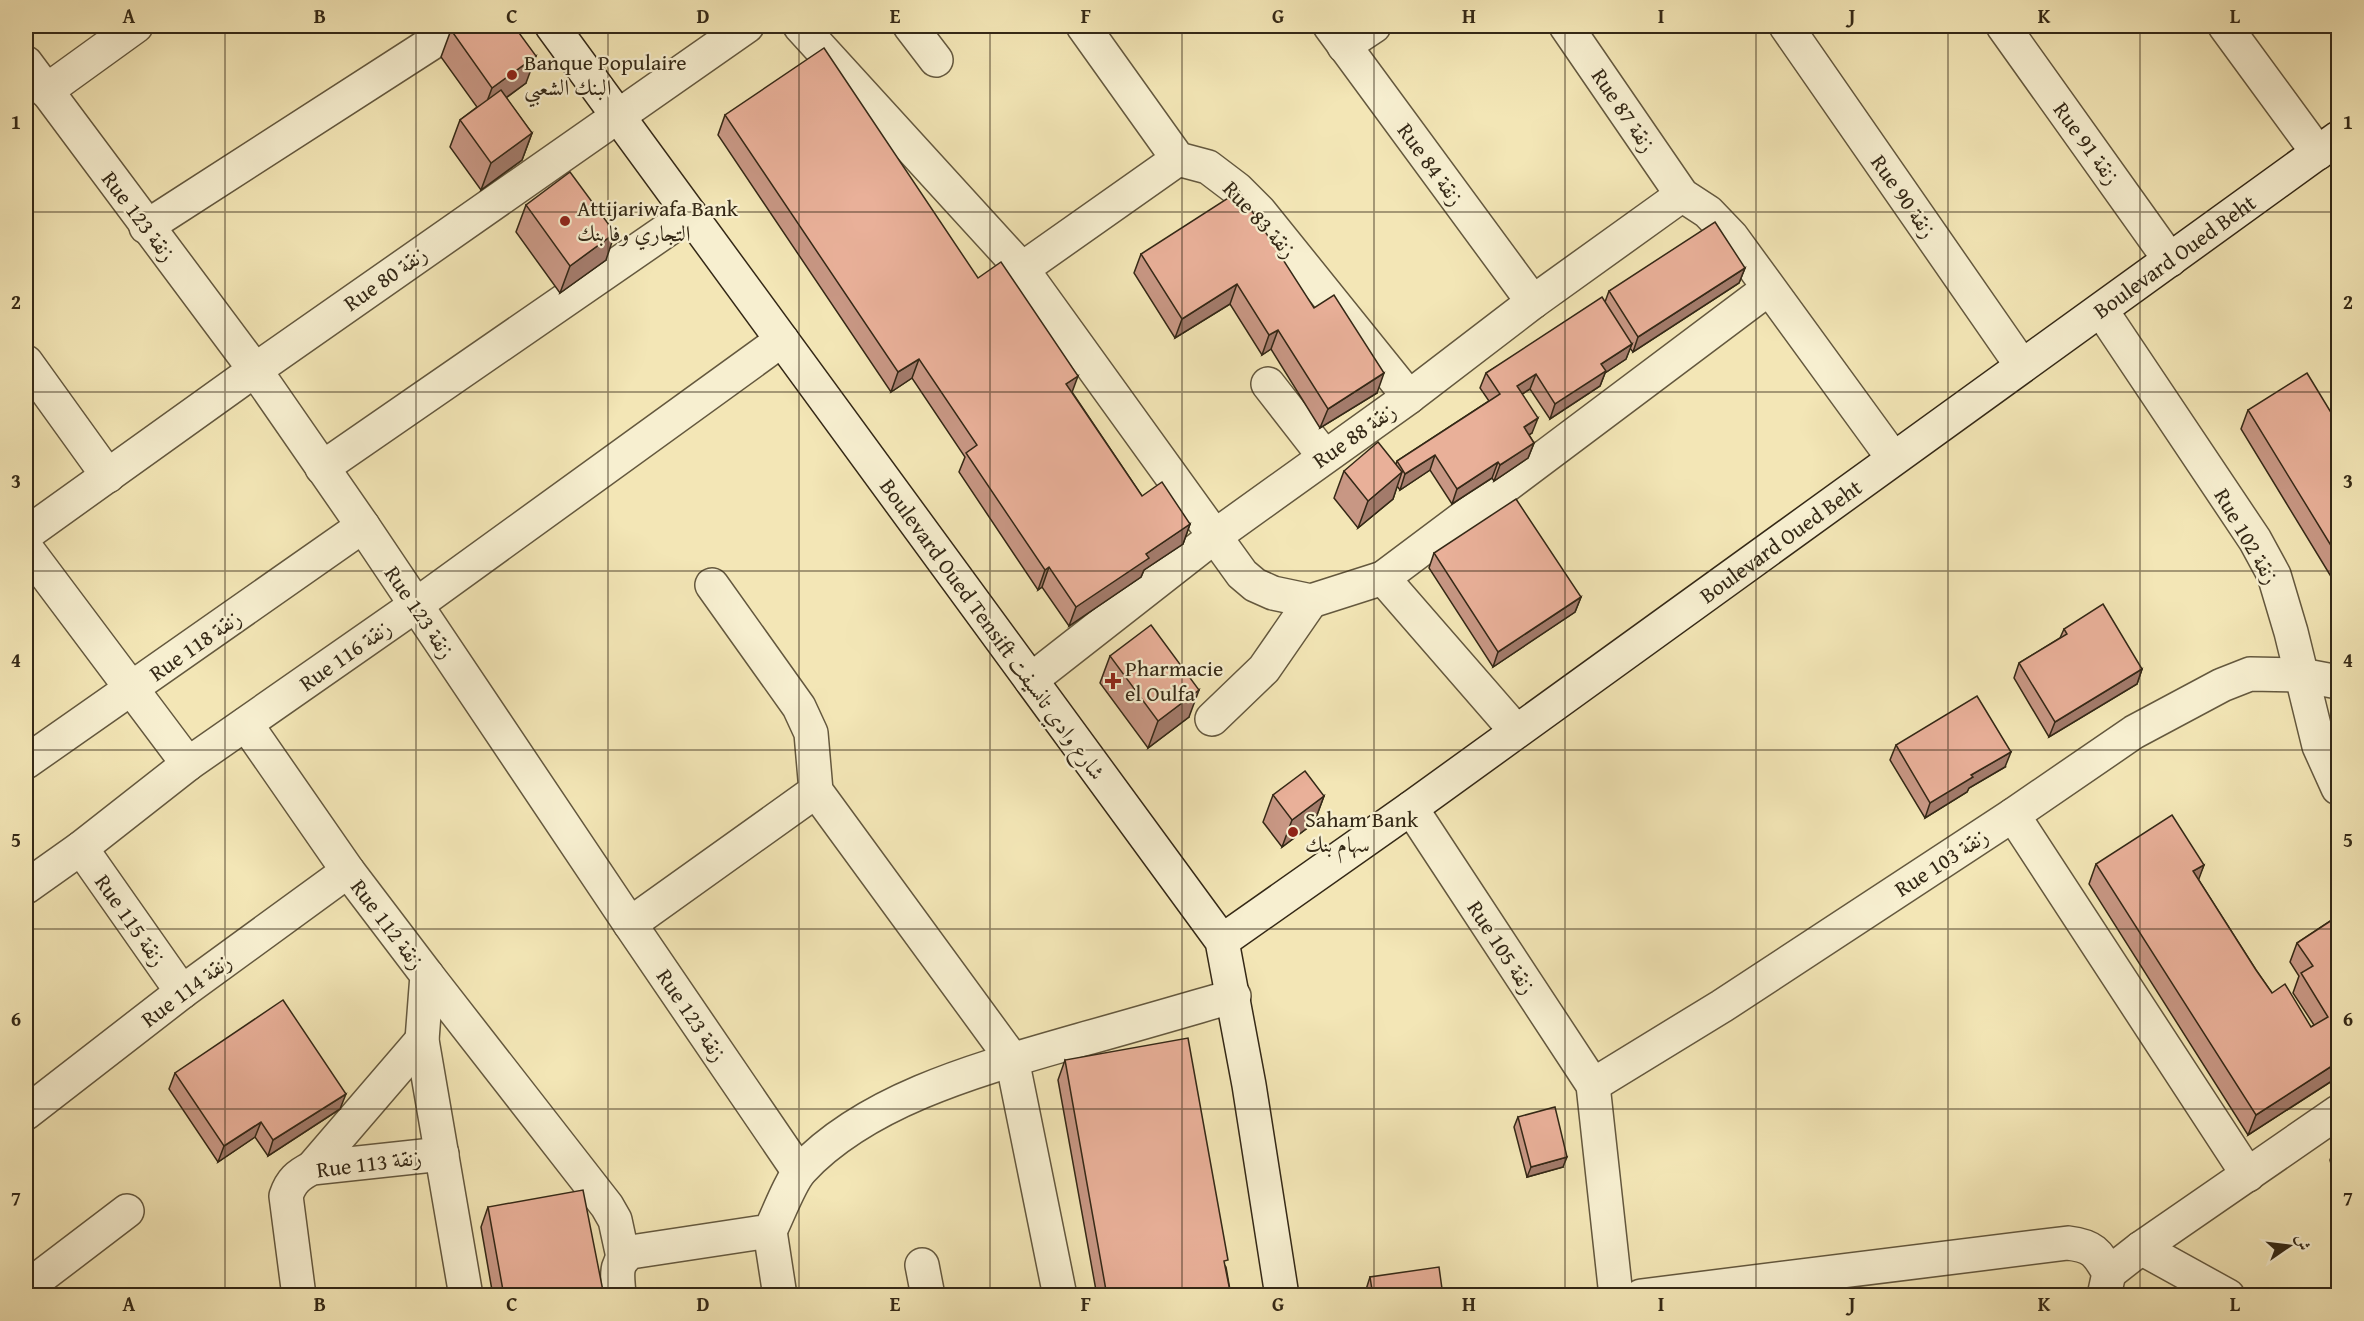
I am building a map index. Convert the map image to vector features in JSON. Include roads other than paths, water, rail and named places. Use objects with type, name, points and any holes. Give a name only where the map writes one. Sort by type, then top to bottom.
[{"type":"street","points":[[46,91],[136,26]]},
{"type":"street","points":[[146,227],[458,26]]},
{"type":"street","name":"Boulevard Oued Tensift شارع وادي تانسيفت","points":[[552,26],[1222,941],[1234,996],[1282,1296]]},
{"type":"street","name":"Rue 80 زنقة","points":[[26,534],[255,370],[747,26]]},
{"type":"street","points":[[800,26],[1022,269],[1242,574],[1255,585],[1273,593],[1311,601],[1383,578],[1768,289]]},
{"type":"street","points":[[910,26],[936,60]]},
{"type":"street","points":[[1022,269],[1178,159],[1083,26]]},
{"type":"street","points":[[1337,36],[1374,26]]},
{"type":"street","name":"Rue 87 زنقة","points":[[1566,26],[1682,195]]},
{"type":"street","name":"Rue 90 زنقة","points":[[1786,26],[2022,366]]},
{"type":"street","name":"Rue 91 زنقة","points":[[2003,26],[2170,260]]},
{"type":"street","points":[[2225,26],[2328,145]]},
{"type":"street","name":"Rue 84 زنقة","points":[[1337,36],[1533,302]]},
{"type":"street","name":"Rue 123 زنقة","points":[[26,63],[146,227],[255,370],[363,526],[799,1172]]},
{"type":"street","name":"Boulevard Oued Beht","points":[[1222,941],[1411,808],[2328,145]]},
{"type":"street","name":"Rue 83 زنقة","points":[[1178,159],[1208,167],[1237,189],[1260,212],[1409,397]]},
{"type":"street","points":[[1682,195],[1708,212],[1732,237],[1893,458]]},
{"type":"street","name":"Rue 88 زنقة","points":[[1030,680],[1215,536],[1409,397],[1533,302],[1682,195]]},
{"type":"street","points":[[322,468],[690,214]]},
{"type":"street","name":"Rue 102 زنقة","points":[[2102,310],[2255,540],[2274,575],[2291,632],[2319,746],[2338,788]]},
{"type":"street","name":"Rue 116 زنقة","points":[[26,887],[81,848],[188,764],[416,605],[782,340]]},
{"type":"street","points":[[26,362],[108,476]]},
{"type":"street","points":[[1268,384],[1324,456]]},
{"type":"street","name":"Rue 118 زنقة","points":[[26,762],[363,526]]},
{"type":"street","points":[[26,548],[188,764]]},
{"type":"street","points":[[1383,578],[1515,731]]},
{"type":"street","points":[[712,585],[800,707],[811,733],[816,791],[1012,1059],[1060,1296]]},
{"type":"street","points":[[1212,719],[1264,669],[1311,601]]},
{"type":"street","name":"Rue 103 زنقة","points":[[1593,1085],[1722,1006],[2013,815],[2134,732],[2222,685],[2250,674],[2301,675],[2338,682]]},
{"type":"street","name":"Rue 112 زنقة","points":[[246,724],[348,871],[427,975],[422,1040],[466,1296]]},
{"type":"street","points":[[630,924],[816,791]]},
{"type":"street","name":"Rue 105 زنقة","points":[[1411,808],[1593,1085]]},
{"type":"street","points":[[2013,815],[2248,1175]]},
{"type":"street","name":"Rue 115 زنقة","points":[[81,848],[182,992]]},
{"type":"street","name":"Rue 114 زنقة","points":[[26,1113],[182,992],[348,871]]},
{"type":"street","points":[[427,975],[607,1206],[615,1220],[623,1257]]},
{"type":"street","points":[[780,1296],[770,1231],[799,1172],[834,1140],[868,1119],[922,1092],[1012,1059],[1234,996]]},
{"type":"street","points":[[299,1296],[286,1196],[289,1185],[305,1172],[422,1040]]},
{"type":"street","points":[[1593,1085],[1616,1296]]},
{"type":"street","points":[[1641,1296],[2068,1243],[2087,1246],[2098,1254],[2107,1284],[2141,1248],[2338,1112]]},
{"type":"street","name":"Rue 113 زنقة","points":[[305,1172],[442,1154]]},
{"type":"street","points":[[30,1296],[26,1289],[127,1211]]},
{"type":"street","points":[[619,1296],[618,1266],[623,1257],[631,1252],[770,1231]]},
{"type":"street","points":[[2141,1248],[2228,1296]]},
{"type":"place","name":"Banque Populaire البنك الشعبي","points":[[512,75]]},
{"type":"place","name":"Attijariwafa Bank التجاري وفا بنك","points":[[565,221]]},
{"type":"place","name":"Pharmacie el Oulfa","points":[[1113,681]]},
{"type":"place","name":"Saham Bank سهام بنك","points":[[1293,832]]}]
